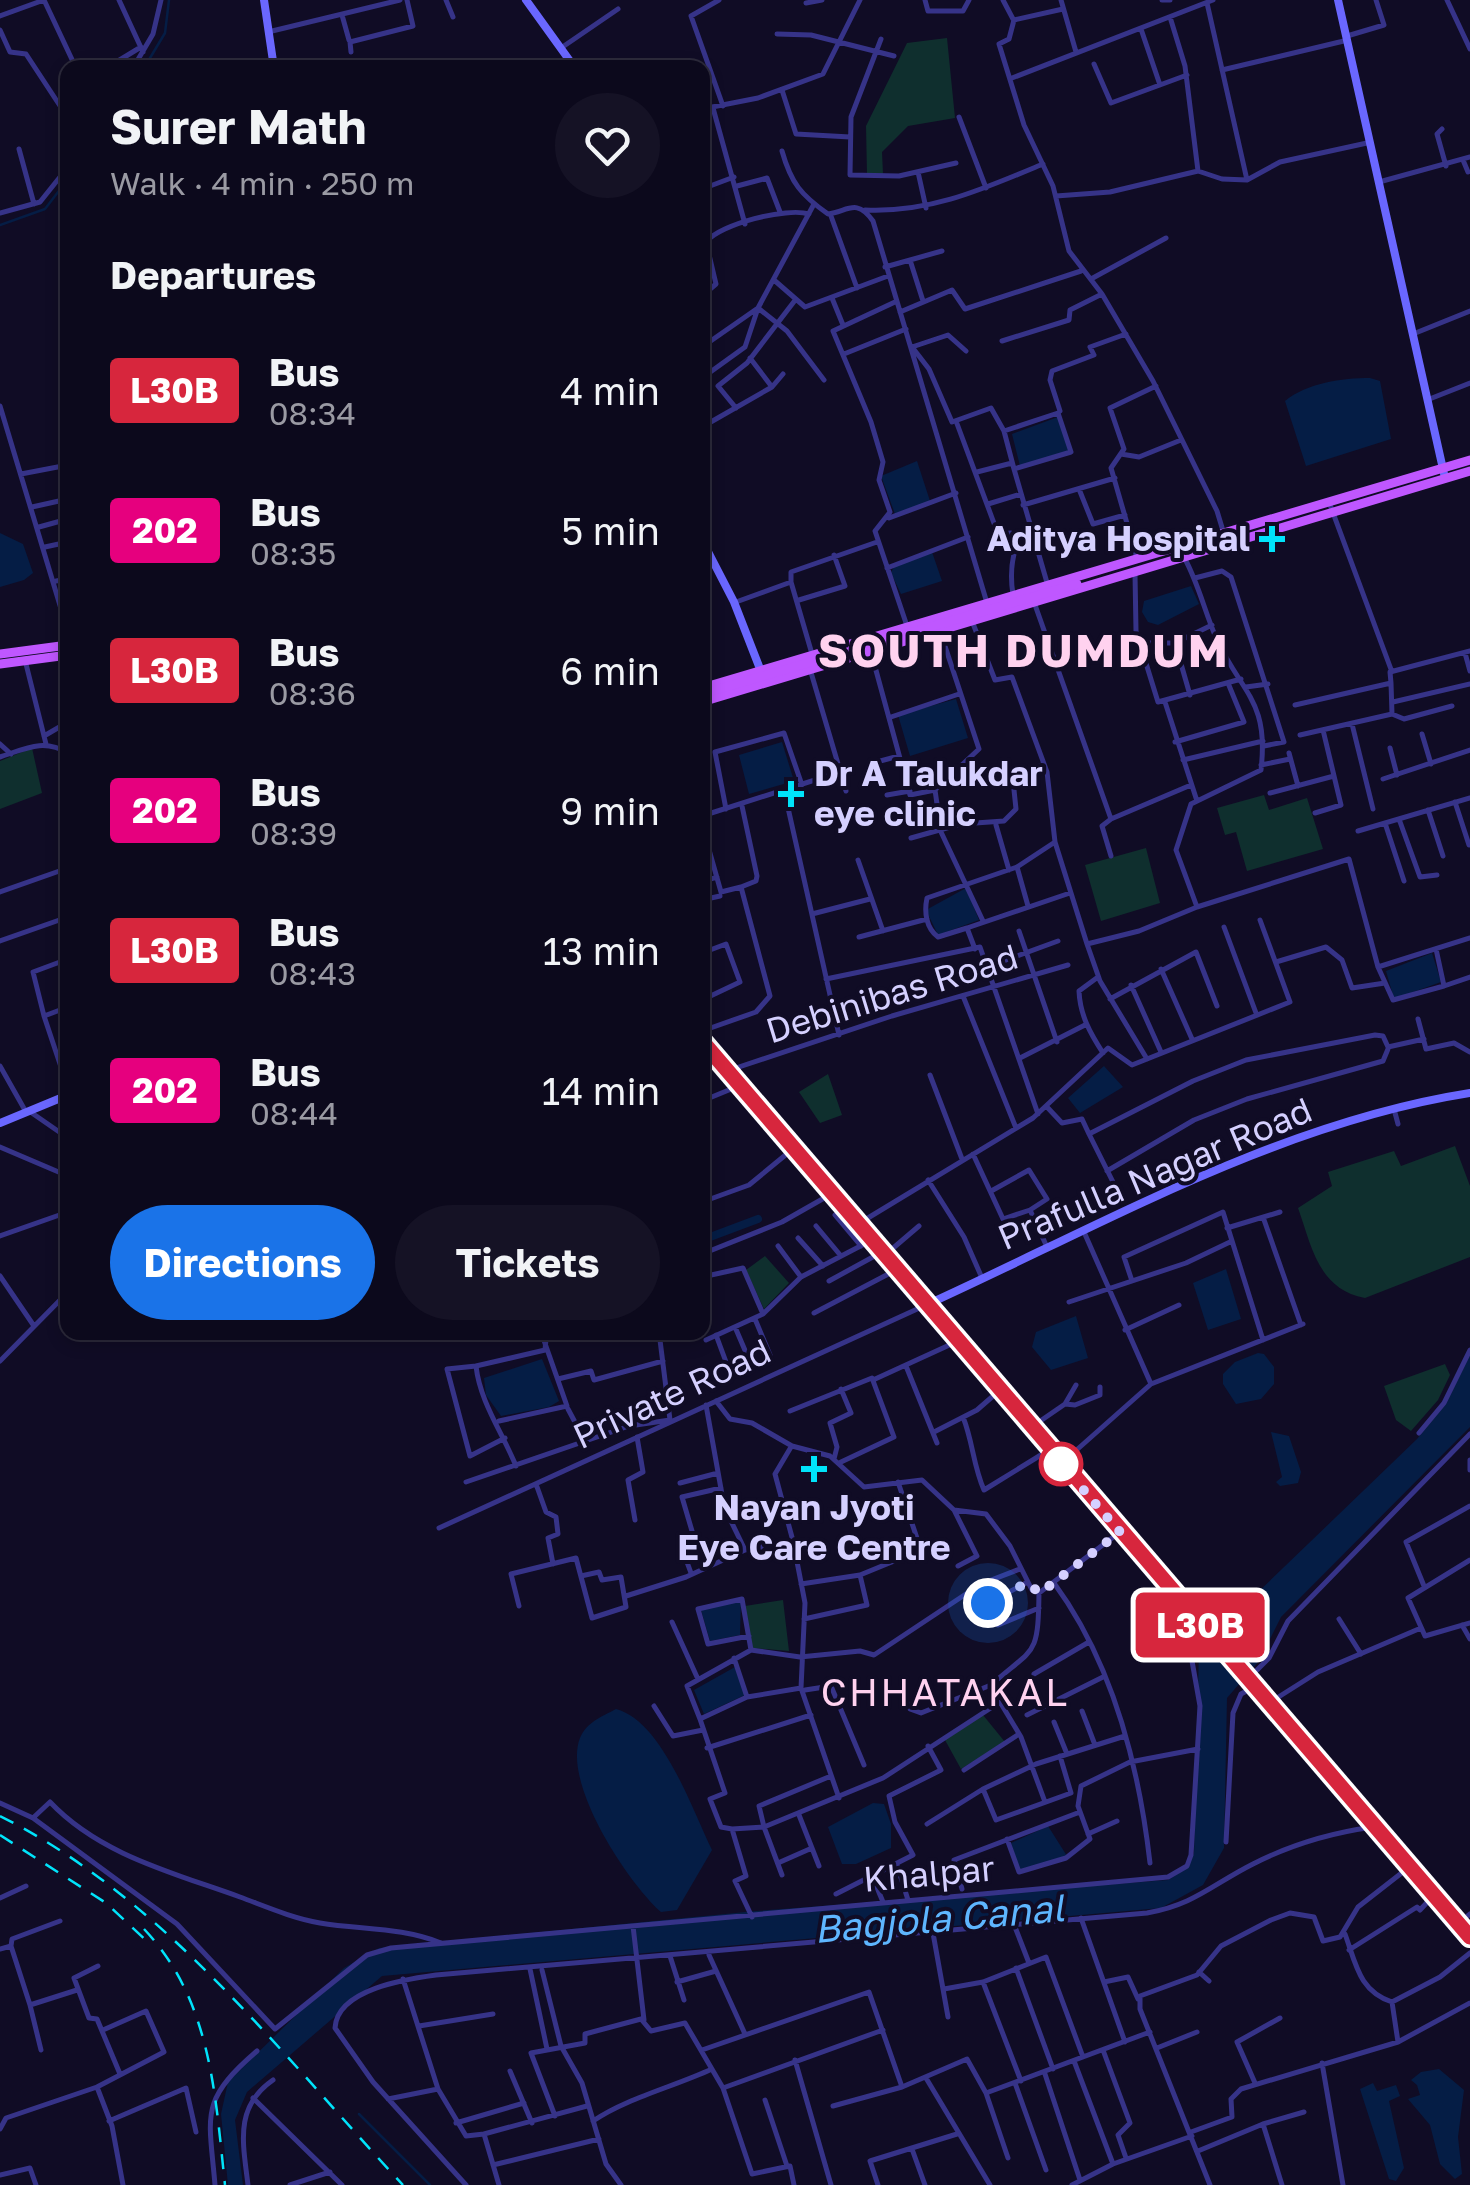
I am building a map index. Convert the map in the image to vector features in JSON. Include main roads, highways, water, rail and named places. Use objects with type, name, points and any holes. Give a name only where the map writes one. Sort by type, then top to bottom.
[{"type":"main road","points":[[710,689],[1227,544],[1444,473],[1470,460]]},
{"type":"main road","points":[[1444,473],[1470,470]]},
{"type":"main road","points":[[710,700],[1034,602],[1137,558],[1331,507]]},
{"type":"main road","points":[[710,688],[1048,586],[1083,582]]},
{"type":"main road","points":[[0,659],[60,651]]},
{"type":"main road","points":[[0,659],[25,660],[60,652]]},
{"type":"main road","points":[[710,1049],[956,1342],[1271,1702],[1470,1938]]},
{"type":"water","points":[[1370,378],[1380,381],[1391,439],[1306,466],[1285,401],[1325,383]]},
{"type":"water","points":[[1058,417],[1069,451],[1020,466],[1012,434]]},
{"type":"water","points":[[917,461],[930,501],[895,514],[881,476]]},
{"type":"water","points":[[0,533],[23,544],[33,573],[0,587]]},
{"type":"water","points":[[932,552],[942,581],[901,594],[891,573],[894,566]]},
{"type":"water","points":[[1191,586],[1199,604],[1158,625],[1148,622],[1142,612],[1144,601]]},
{"type":"water","points":[[956,699],[968,738],[910,756],[898,715]]},
{"type":"water","points":[[782,742],[794,781],[749,794],[739,755]]},
{"type":"water","points":[[966,888],[979,920],[938,935],[926,910]]},
{"type":"water","points":[[1432,953],[1441,982],[1394,999],[1386,971]]},
{"type":"water","points":[[1104,1066],[1123,1087],[1080,1113],[1068,1098]]},
{"type":"water","points":[[1226,1269],[1241,1319],[1208,1330],[1193,1283]]},
{"type":"water","points":[[1076,1316],[1088,1358],[1051,1370],[1032,1347],[1036,1332]]},
{"type":"water","points":[[1264,1354],[1274,1367],[1274,1384],[1261,1399],[1236,1404],[1223,1384],[1223,1374],[1235,1362]]},
{"type":"water","name":"Bagjola Canal","points":[[1470,1355],[1470,1427],[1281,1617],[1259,1661],[1227,1698],[1224,1848],[1203,1885],[1161,1908],[382,1976],[247,2092],[235,2120],[243,2185],[228,2185],[221,2114],[228,2082],[344,1968],[379,1948],[756,1911],[1168,1880],[1187,1868],[1194,1853],[1199,1649],[1417,1439],[1446,1404]]},
{"type":"water","points":[[542,1359],[559,1401],[549,1407],[501,1416],[486,1395],[484,1378]]},
{"type":"water","points":[[1271,1432],[1289,1436],[1301,1472],[1298,1483],[1280,1486],[1276,1482],[1282,1477]]},
{"type":"water","points":[[741,1600],[740,1635],[710,1641],[701,1610]]},
{"type":"water","points":[[735,1667],[745,1695],[704,1714],[694,1690]]},
{"type":"water","points":[[616,1709],[648,1730],[661,1748],[712,1850],[677,1910],[661,1912],[632,1879],[601,1831],[580,1780],[577,1757],[583,1732]]},
{"type":"water","points":[[873,1803],[884,1804],[891,1824],[891,1848],[856,1864],[842,1864],[828,1827]]},
{"type":"water","points":[[1048,1826],[1067,1856],[1020,1872],[1011,1843]]},
{"type":"water","points":[[1439,2069],[1464,2090],[1458,2137],[1462,2174],[1455,2179],[1440,2164],[1430,2125],[1408,2099],[1420,2095],[1411,2080],[1421,2072]]},
{"type":"water","points":[[1373,2083],[1377,2091],[1396,2085],[1400,2096],[1389,2101],[1404,2168],[1396,2181],[1389,2179],[1360,2089]]},
{"type":"waterway","points":[[149,60],[165,33],[169,0]]},
{"type":"waterway","points":[[0,225],[45,209],[60,189]]},
{"type":"waterway","points":[[710,1237],[758,1219]]},
{"type":"waterway","points":[[359,2114],[430,2185]]},
{"type":"railway","points":[[0,1816],[59,1850],[167,1934],[265,2032],[403,2185]]},
{"type":"railway","points":[[0,1835],[106,1903],[150,1944]]},
{"type":"railway","points":[[144,1929],[184,1986],[196,2017],[213,2082],[225,2185]]},
{"type":"place","name":"Aditya Hospital","points":[[1272,539]]},
{"type":"place","name":"Dr A Talukdar eye clinic","points":[[791,794]]},
{"type":"place","name":"Nayan Jyoti Eye Care Centre","points":[[814,1469]]},
{"type":"district","name":"SOUTH DUMDUM","points":[[1024,651]]},
{"type":"district","name":"CHHATAKAL","points":[[945,1693]]}]
